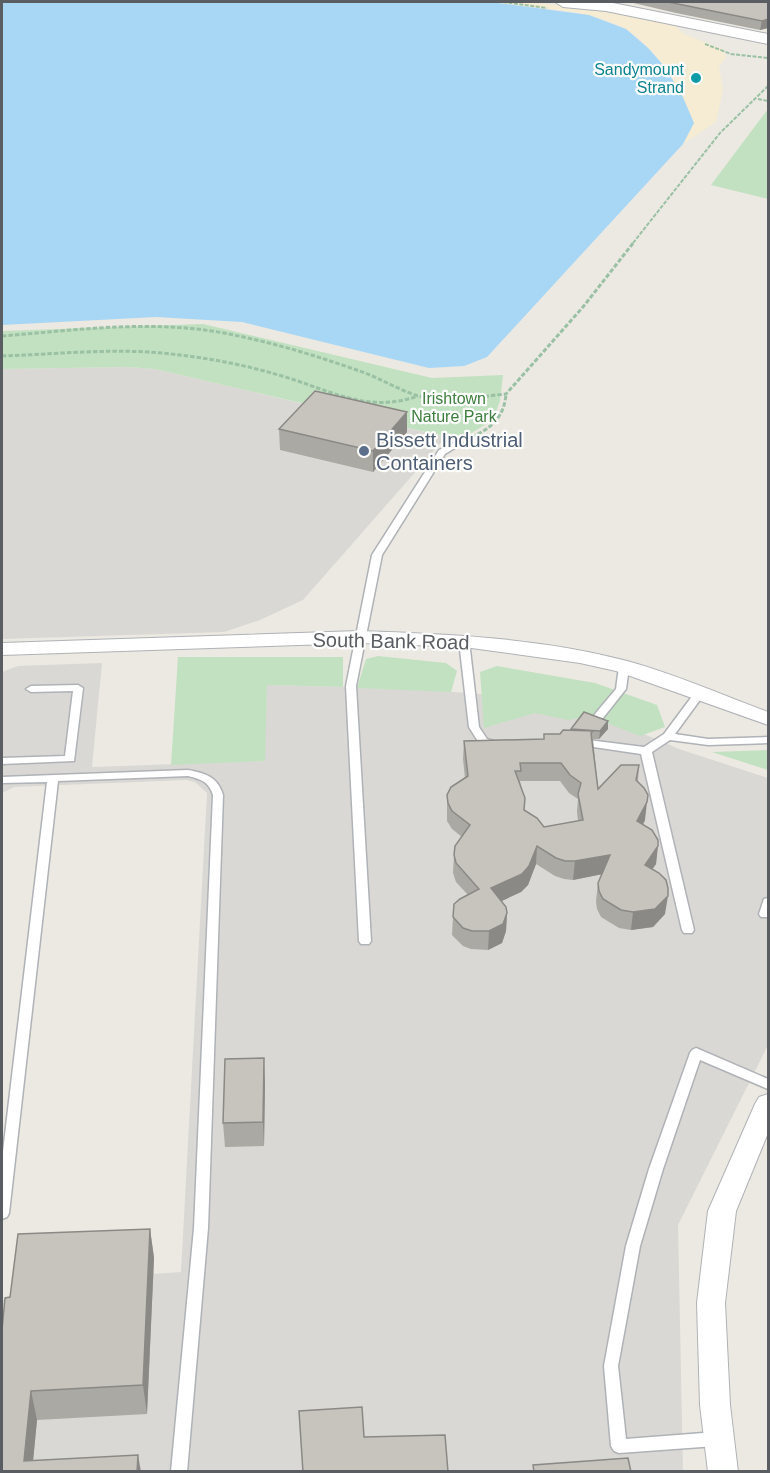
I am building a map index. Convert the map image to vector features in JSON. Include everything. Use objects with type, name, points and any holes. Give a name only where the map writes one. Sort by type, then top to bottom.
[{"type":"main road","points":[[563,2],[606,6],[768,39]]},
{"type":"street","name":"South Bank Road","points":[[2,649],[186,645],[360,637],[464,641],[580,657],[624,667],[768,719]]},
{"type":"street","points":[[723,1472],[711,1303],[722,1211],[768,1104]]},
{"type":"lane","points":[[365,941],[351,687],[377,555],[442,452],[454,446]]},
{"type":"lane","points":[[464,641],[474,727],[483,741],[504,745]]},
{"type":"lane","points":[[599,716],[621,689],[624,667]]},
{"type":"lane","points":[[2,761],[70,759],[78,688],[31,689]]},
{"type":"lane","points":[[570,743],[646,751],[668,736],[700,693]]},
{"type":"lane","points":[[668,736],[708,742],[768,740]]},
{"type":"lane","points":[[646,751],[688,930]]},
{"type":"lane","points":[[2,780],[189,773],[206,776],[216,784],[218,795],[201,1228],[179,1472]]},
{"type":"lane","points":[[2,1214],[53,778]]},
{"type":"lane","points":[[719,1439],[619,1446],[611,1366],[633,1246],[656,1169],[696,1053],[768,1084]]},
{"type":"path","points":[[731,54],[768,58]]},
{"type":"path","points":[[2,336],[107,329],[199,329],[231,335],[328,361],[382,379],[419,395],[440,399],[506,394],[583,307],[720,133],[768,86]]},
{"type":"path","points":[[757,99],[768,101]]},
{"type":"path","points":[[2,356],[65,353],[165,353],[280,376],[307,383],[337,396],[362,401],[387,405],[419,395]]},
{"type":"path","points":[[454,446],[492,427],[507,406],[506,394]]},
{"type":"shaded area","points":[[128,367],[155,369],[446,437],[303,600],[260,620],[224,632],[2,639],[2,369]]},
{"type":"shaded area","points":[[102,663],[92,767],[264,761],[267,685],[413,689],[521,697],[623,725],[679,749],[768,778],[768,1045],[678,1225],[683,1471],[2,1471],[2,1300],[152,1291],[153,1274],[181,1272],[207,793],[195,782],[186,780],[14,787],[2,793],[2,672],[18,666]]},
{"type":"green space","points":[[768,109],[768,199],[711,185]]},
{"type":"green space","name":"Irishtown Nature Park","points":[[203,324],[432,378],[503,375],[500,401],[493,420],[460,440],[155,369],[128,367],[2,369],[2,331]]},
{"type":"green space","points":[[378,656],[446,663],[457,671],[451,692],[357,688],[366,659]]},
{"type":"green space","points":[[178,657],[343,657],[343,687],[267,685],[265,761],[171,765]]},
{"type":"green space","points":[[497,666],[595,683],[657,705],[665,727],[640,736],[589,716],[568,720],[535,713],[484,728],[480,672]]},
{"type":"green space","points":[[768,750],[768,770],[712,752]]},
{"type":"sand","name":"Sandymount Strand","points":[[491,2],[537,3],[606,12],[675,25],[682,33],[722,49],[726,58],[719,66],[723,90],[716,122],[683,144],[694,123],[682,97],[659,59],[649,48],[627,30],[614,23],[580,14]]},
{"type":"water","points":[[2,2],[491,2],[589,15],[626,29],[648,48],[664,66],[682,95],[694,123],[683,144],[487,357],[464,366],[429,368],[242,322],[156,317],[2,325]]},
{"type":"building","points":[[668,2],[768,2],[768,19],[762,21]]},
{"type":"building","points":[[315,391],[407,412],[373,451],[279,429]]},
{"type":"building","points":[[584,712],[608,721],[600,731],[571,729]]},
{"type":"building","points":[[563,730],[593,731],[591,733],[598,789],[621,765],[639,765],[636,780],[648,795],[647,802],[637,821],[652,830],[658,840],[658,846],[645,865],[666,880],[668,896],[655,909],[633,912],[621,910],[603,899],[599,891],[598,883],[610,855],[565,861],[537,846],[529,866],[522,874],[491,888],[506,907],[507,913],[503,924],[489,931],[472,931],[463,928],[453,917],[454,904],[479,889],[456,863],[455,846],[470,825],[452,811],[447,795],[451,787],[468,776],[464,741],[544,739],[544,734],[560,734]],"holes":[[[520,763],[561,763],[570,775],[581,783],[578,794],[583,820],[544,827],[537,818],[524,810],[525,798],[515,771],[521,771]]]},
{"type":"building","points":[[264,1058],[263,1122],[223,1123],[225,1059]]},
{"type":"building","points":[[150,1229],[143,1385],[31,1391],[24,1461],[138,1455],[137,1472],[2,1472],[2,1330],[5,1298],[10,1297],[18,1234]]},
{"type":"building","points":[[362,1407],[364,1437],[445,1435],[448,1472],[303,1472],[299,1411]]},
{"type":"building","points":[[628,1458],[631,1472],[534,1472],[533,1465]]},
{"type":"place","name":"Sandymount Strand","points":[[696,78]]},
{"type":"place","name":"Bissett Industrial Containers","points":[[364,451]]}]
